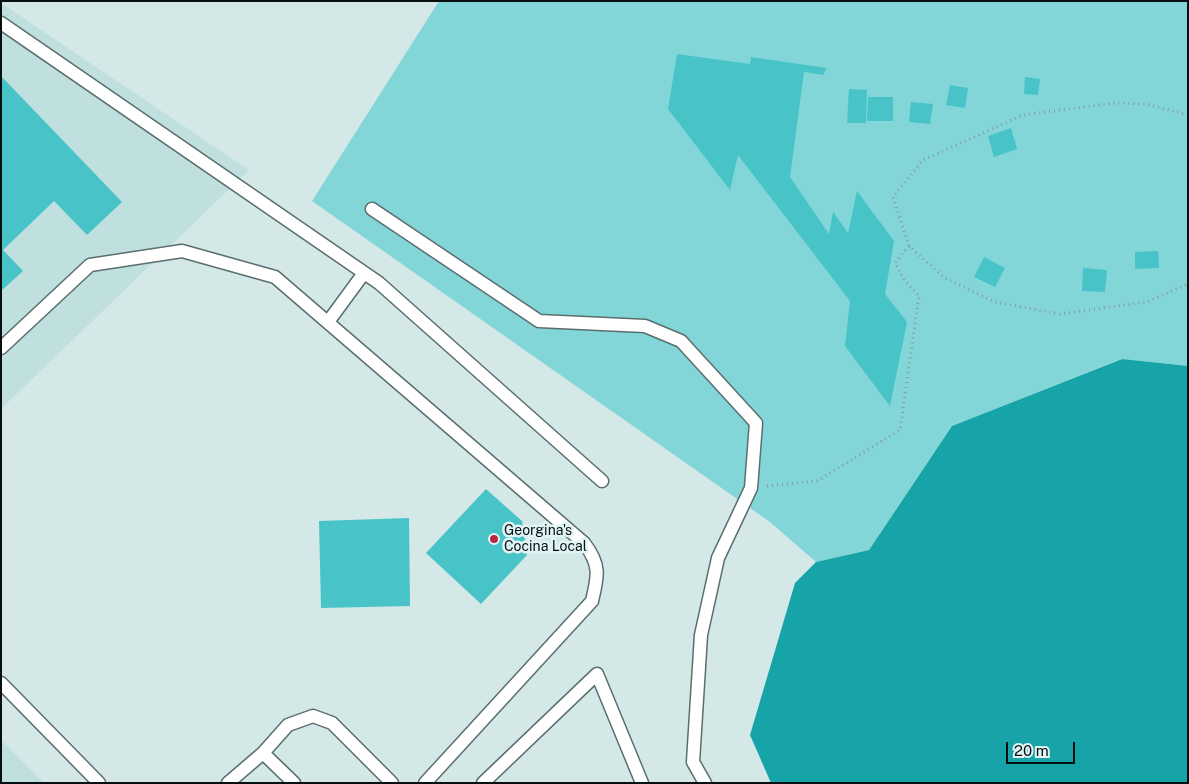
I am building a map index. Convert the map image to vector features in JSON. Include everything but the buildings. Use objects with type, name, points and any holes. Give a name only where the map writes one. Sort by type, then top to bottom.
[{"type":"lane","points":[[1,23],[379,283],[602,481]]},
{"type":"lane","points":[[372,209],[539,321],[645,326],[681,341],[756,424],[751,488],[718,558],[701,635],[693,762],[705,783]]},
{"type":"lane","points":[[1,348],[90,265],[182,252],[275,277],[584,543],[594,556],[598,576],[592,601],[425,783]]},
{"type":"lane","points":[[328,322],[364,273]]},
{"type":"lane","points":[[483,783],[597,674],[642,783]]},
{"type":"lane","points":[[1,683],[99,783]]},
{"type":"lane","points":[[228,783],[263,753],[288,725],[313,716],[332,723],[392,783]]},
{"type":"lane","points":[[263,753],[294,783]]},
{"type":"path","points":[[1188,114],[1146,104],[1114,102],[1023,115],[923,160],[893,197],[909,246],[945,278],[995,302],[1060,314],[1147,302],[1188,284]]},
{"type":"path","points":[[751,488],[817,481],[900,430],[919,296],[904,280],[895,263],[909,246]]},
{"type":"shaded area","points":[[439,1],[1188,1],[1188,366],[1121,359],[952,426],[869,550],[816,562],[770,522],[312,201]]},
{"type":"shaded area","points":[[1,3],[249,170],[1,409]]},
{"type":"shaded area","points":[[1122,359],[1188,366],[1188,783],[771,783],[750,735],[795,583],[816,562],[869,550],[952,426]]},
{"type":"shaded area","points":[[1,740],[44,783],[1,783]]},
{"type":"place","name":"Georgina's Cocina Local","points":[[494,539]]}]
